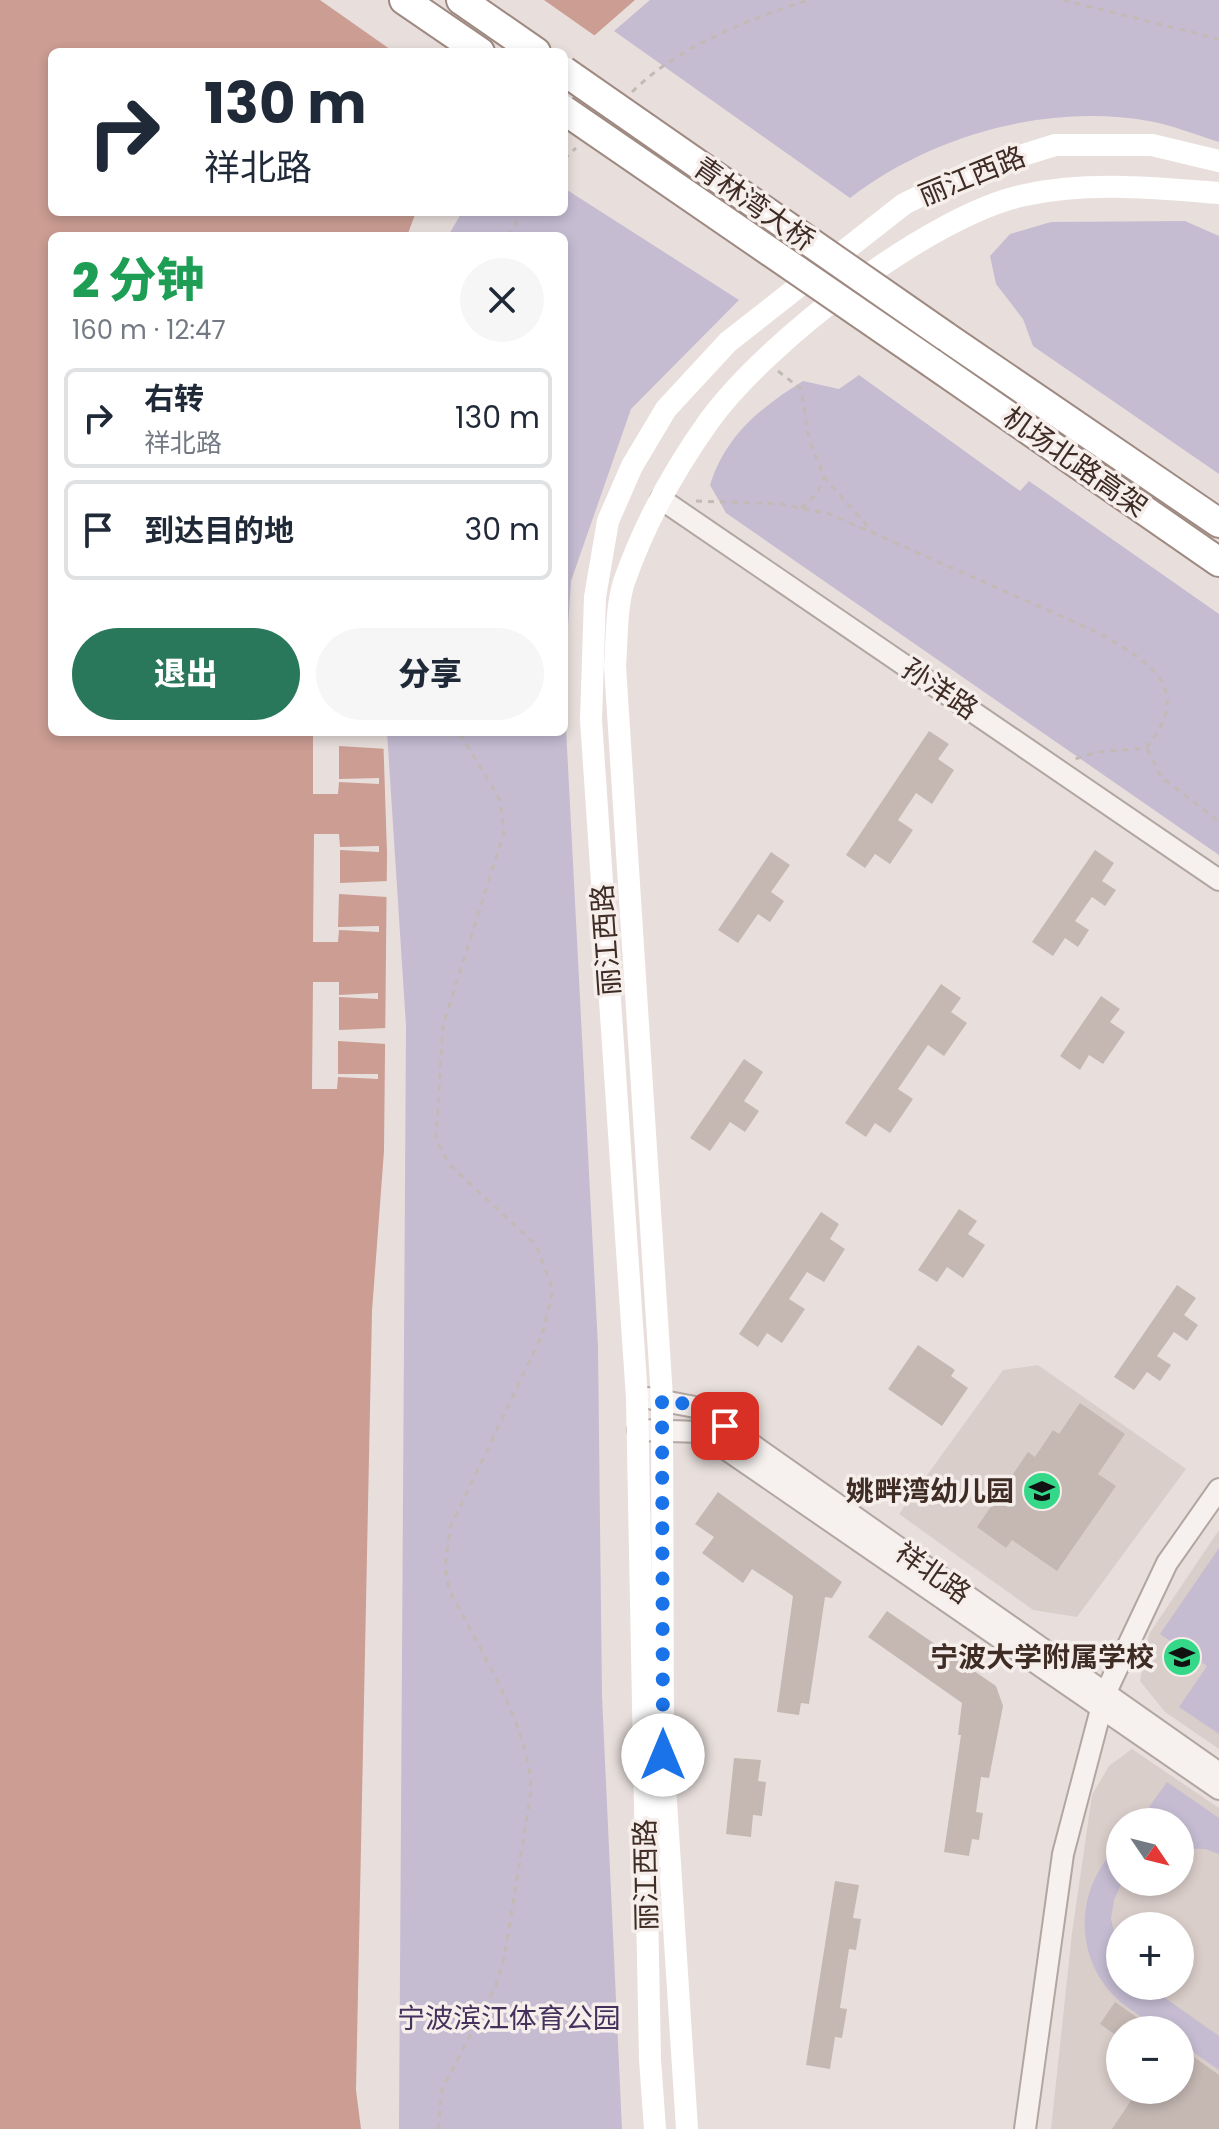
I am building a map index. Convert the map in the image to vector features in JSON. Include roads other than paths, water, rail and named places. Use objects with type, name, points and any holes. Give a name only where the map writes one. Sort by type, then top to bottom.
[{"type":"highway","points":[[404,0],[474,48]]},
{"type":"highway","points":[[461,0],[530,48]]},
{"type":"highway","name":"青林湾大桥","points":[[568,74],[945,336]]},
{"type":"highway","name":"青林湾大桥","points":[[568,113],[932,363]]},
{"type":"highway","name":"机场北路高架","points":[[945,336],[1219,523]]},
{"type":"highway","name":"机场北路高架","points":[[932,363],[1219,562]]},
{"type":"main road","name":"丽江西路","points":[[655,2129],[650,2044],[637,1398],[591,720],[595,597],[608,521],[632,466],[666,409],[728,342],[904,204],[969,172],[1055,145],[1152,145],[1219,161]]},
{"type":"main road","name":"丽江西路","points":[[687,2129],[663,1755],[662,1398],[615,666],[623,585],[661,499],[710,419],[765,360],[868,275],[955,219],[1025,195],[1124,186],[1219,193]]},
{"type":"street","name":"孙洋路","points":[[661,499],[1219,880]]},
{"type":"street","name":"祥北路","points":[[637,1398],[662,1398],[700,1408],[1219,1789]]},
{"type":"street","name":"祥北路","points":[[638,1430],[701,1432],[1103,1702],[1219,1773]]},
{"type":"street","points":[[1025,2129],[1063,1854],[1103,1702],[1167,1563],[1219,1489]]},
{"type":"place","name":"姚畔湾幼儿园","points":[[1042,1491]]},
{"type":"place","name":"宁波大学附属学校","points":[[1182,1657]]},
{"type":"park label","name":"宁波滨江体育公园","points":[[509,2018]]}]
